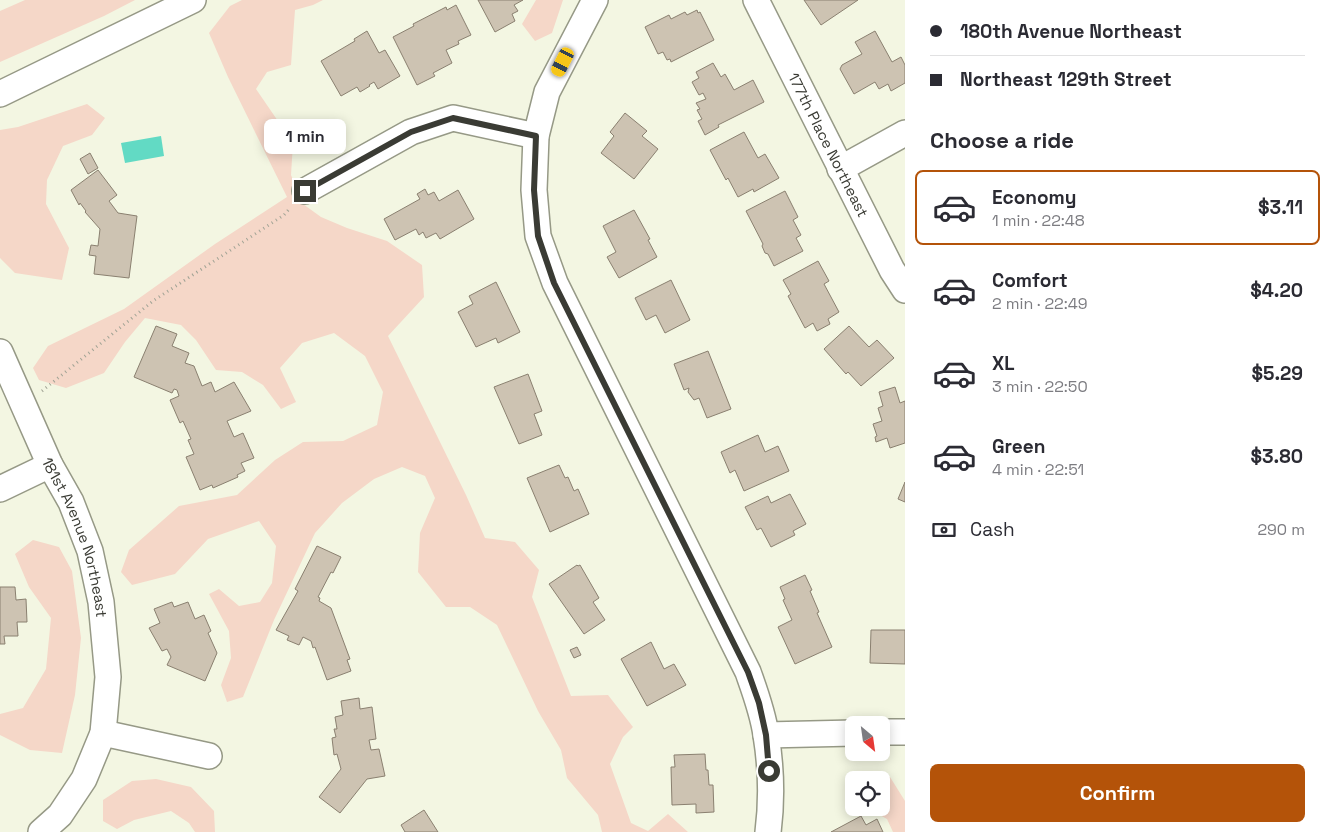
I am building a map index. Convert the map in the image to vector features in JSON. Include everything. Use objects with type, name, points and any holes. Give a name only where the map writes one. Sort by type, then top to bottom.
[{"type":"street","points":[[0,94],[193,0]]},
{"type":"street","points":[[595,0],[547,92],[536,136],[534,190],[538,236],[554,283],[748,672],[759,703],[766,735],[771,806],[768,832]]},
{"type":"street","name":"177th Place Northeast","points":[[756,0],[840,169],[892,270],[905,290]]},
{"type":"street","points":[[305,191],[411,132],[453,118],[536,136]]},
{"type":"street","points":[[840,169],[905,133]]},
{"type":"street","name":"181st Avenue Northeast","points":[[0,352],[50,465],[71,502],[90,551],[101,602],[108,677],[103,733],[84,779],[60,815],[41,832]]},
{"type":"street","points":[[0,489],[50,465]]},
{"type":"street","points":[[890,732],[905,732]]},
{"type":"street","points":[[103,733],[209,756]]},
{"type":"street","points":[[766,735],[845,733]]},
{"type":"path","points":[[24,405],[153,300],[284,215],[305,191]]},
{"type":"shaded area","points":[[25,0],[135,0],[104,16],[0,62],[0,11]]},
{"type":"shaded area","points":[[242,0],[323,0],[295,10],[291,65],[267,72],[256,89],[293,143],[291,175],[303,204],[321,217],[387,241],[422,265],[424,297],[388,336],[485,538],[515,542],[539,570],[532,597],[571,696],[608,695],[633,727],[623,737],[610,764],[631,823],[648,831],[668,814],[688,832],[602,832],[598,815],[567,778],[561,750],[538,711],[497,625],[470,607],[446,607],[418,572],[420,533],[435,498],[425,476],[402,467],[374,479],[342,503],[315,533],[274,620],[243,697],[227,702],[221,685],[231,658],[229,631],[209,594],[219,589],[239,606],[260,602],[272,583],[276,546],[259,521],[208,539],[175,574],[132,585],[121,572],[129,550],[179,506],[237,495],[275,460],[303,442],[343,441],[377,425],[383,392],[365,356],[334,333],[302,343],[280,368],[296,402],[281,409],[263,385],[242,372],[216,370],[196,340],[181,325],[145,318],[125,342],[104,373],[66,388],[39,380],[33,368],[48,346],[124,309],[215,244],[287,197],[228,77],[209,33],[230,6]]},
{"type":"shaded area","points":[[536,0],[563,0],[552,33],[535,41],[522,24]]},
{"type":"shaded area","points":[[87,104],[105,118],[92,135],[63,146],[47,180],[46,204],[69,248],[62,280],[15,273],[0,258],[0,130],[18,127]]},
{"type":"shaded area","points":[[33,540],[59,547],[72,571],[81,638],[75,695],[62,753],[30,750],[0,735],[0,714],[23,708],[46,669],[51,618],[29,587],[15,554]]},
{"type":"shaded area","points":[[890,777],[905,801],[905,832],[893,832],[887,819],[882,816],[890,816]]},
{"type":"shaded area","points":[[156,779],[191,787],[214,811],[215,832],[195,832],[189,823],[171,811],[134,820],[117,829],[103,821],[103,800],[132,781]]},
{"type":"water","points":[[161,136],[164,156],[125,163],[121,143]]},
{"type":"building","points":[[478,0],[523,0],[514,5],[518,11],[512,14],[515,21],[495,32]]},
{"type":"building","points":[[804,0],[858,0],[821,25]]},
{"type":"building","points":[[456,5],[471,35],[458,41],[459,44],[446,50],[452,63],[433,73],[435,76],[417,85],[393,37],[446,7],[447,10]]},
{"type":"building","points":[[697,10],[698,13],[700,12],[714,40],[671,62],[670,59],[667,60],[663,52],[658,54],[645,27],[669,15],[671,19],[685,12],[687,15]]},
{"type":"building","points":[[367,31],[379,53],[385,50],[400,76],[378,89],[374,82],[360,92],[357,87],[341,96],[321,61],[355,41],[354,39]]},
{"type":"building","points":[[875,31],[892,62],[901,57],[905,65],[905,83],[891,91],[888,84],[879,89],[875,82],[854,94],[840,69],[842,65],[862,54],[855,42]]},
{"type":"building","points":[[713,63],[721,77],[725,74],[734,90],[753,80],[764,102],[718,125],[719,127],[705,135],[698,121],[702,119],[697,110],[700,109],[696,103],[706,99],[703,93],[699,95],[692,82],[699,78],[696,72]]},
{"type":"building","points":[[625,113],[647,131],[642,136],[658,149],[634,179],[601,153],[614,136],[610,132]]},
{"type":"building","points":[[744,132],[758,158],[765,154],[779,178],[754,192],[753,189],[738,197],[728,178],[726,180],[710,150]]},
{"type":"building","points":[[90,153],[98,168],[88,174],[80,159]]},
{"type":"building","points":[[98,170],[117,195],[109,201],[118,213],[137,216],[129,278],[94,274],[96,256],[89,255],[91,245],[98,246],[100,229],[85,212],[80,203],[79,205],[71,190]]},
{"type":"building","points":[[425,189],[428,195],[434,192],[439,201],[458,190],[474,219],[440,239],[436,233],[426,238],[423,232],[419,235],[416,229],[395,240],[384,219],[420,199],[417,194]]},
{"type":"building","points":[[785,191],[798,217],[793,220],[801,235],[796,238],[803,251],[774,266],[768,254],[765,253],[763,244],[746,211]]},
{"type":"building","points":[[634,210],[650,239],[648,240],[657,257],[619,278],[607,257],[616,252],[603,226]]},
{"type":"building","points":[[818,261],[829,281],[824,284],[839,312],[828,319],[830,324],[817,331],[813,323],[805,328],[788,296],[791,294],[783,280]]},
{"type":"building","points":[[671,280],[690,320],[665,333],[656,315],[646,320],[635,298]]},
{"type":"building","points":[[496,282],[520,332],[498,343],[496,338],[476,347],[458,312],[473,304],[469,296]]},
{"type":"building","points":[[156,326],[177,334],[172,346],[189,353],[185,363],[194,366],[202,386],[211,382],[215,392],[234,382],[251,411],[227,421],[234,437],[243,433],[254,458],[241,463],[245,471],[237,475],[238,477],[213,488],[212,485],[200,490],[186,457],[194,454],[188,440],[191,439],[183,421],[180,423],[170,400],[179,396],[177,390],[174,389],[172,393],[134,377]]},
{"type":"building","points":[[849,326],[869,347],[877,340],[894,358],[861,386],[848,372],[846,374],[824,349]]},
{"type":"building","points":[[708,351],[731,409],[707,418],[699,398],[694,400],[688,392],[689,388],[684,390],[674,364]]},
{"type":"building","points":[[528,374],[542,411],[534,414],[542,435],[519,444],[494,387]]},
{"type":"building","points":[[895,387],[900,403],[905,401],[905,443],[890,448],[887,438],[876,442],[875,437],[877,436],[873,424],[882,421],[878,408],[883,406],[879,392]]},
{"type":"building","points":[[758,435],[765,452],[778,446],[789,471],[744,491],[735,470],[730,473],[721,452]]},
{"type":"building","points":[[559,465],[565,478],[568,477],[574,491],[578,489],[589,514],[550,532],[527,478]]},
{"type":"building","points":[[905,482],[905,502],[898,499]]},
{"type":"building","points":[[790,494],[806,524],[793,531],[795,535],[771,547],[761,528],[757,530],[745,507],[768,496],[771,503]]},
{"type":"building","points":[[317,546],[341,557],[318,597],[320,598],[319,601],[331,608],[350,659],[347,660],[351,671],[327,680],[311,641],[303,637],[299,645],[287,640],[289,636],[276,630],[298,591],[295,589]]},
{"type":"building","points":[[577,565],[580,565],[599,598],[593,602],[605,620],[584,634],[549,584]]},
{"type":"building","points":[[805,575],[819,612],[817,613],[832,647],[795,664],[778,627],[792,620],[783,600],[785,599],[780,587]]},
{"type":"building","points":[[0,587],[15,587],[16,600],[26,599],[27,622],[17,622],[18,636],[4,636],[5,644],[0,644]]},
{"type":"building","points":[[172,602],[174,607],[188,602],[195,619],[204,615],[211,631],[208,633],[217,653],[205,681],[167,665],[171,657],[167,649],[162,651],[149,628],[160,623],[154,609]]},
{"type":"building","points":[[871,630],[905,630],[905,664],[870,663]]},
{"type":"building","points":[[651,642],[664,669],[674,664],[686,685],[647,706],[621,659]]},
{"type":"building","points":[[577,647],[581,655],[574,658],[570,650]]},
{"type":"building","points":[[359,698],[360,709],[372,707],[376,739],[369,740],[371,750],[379,749],[385,776],[367,779],[340,813],[319,797],[341,769],[337,754],[334,755],[332,738],[336,737],[334,729],[337,729],[335,717],[343,715],[341,701]]},
{"type":"building","points":[[705,754],[709,785],[713,785],[714,812],[696,813],[696,804],[672,805],[671,767],[675,767],[674,755]]},
{"type":"building","points":[[424,810],[438,832],[405,832],[401,825]]},
{"type":"building","points":[[861,816],[866,825],[877,819],[883,832],[831,832]]},
{"type":"route","points":[[305,191],[411,132],[453,118],[536,136],[534,190],[538,236],[554,283],[748,672],[759,703],[766,735],[769,771]]}]
